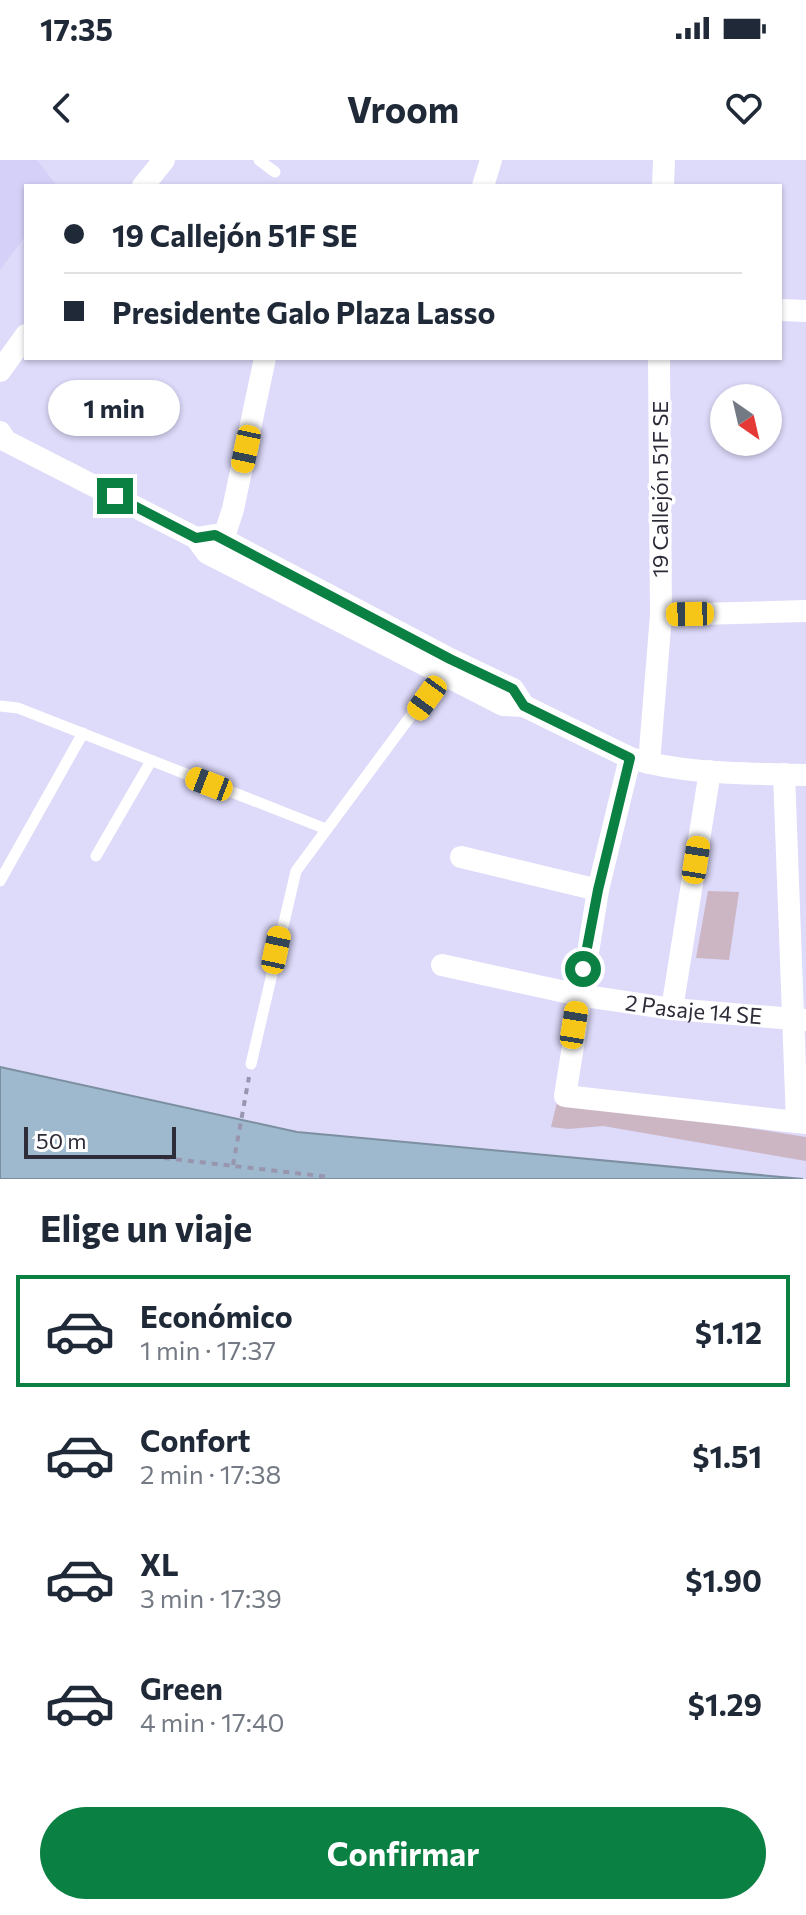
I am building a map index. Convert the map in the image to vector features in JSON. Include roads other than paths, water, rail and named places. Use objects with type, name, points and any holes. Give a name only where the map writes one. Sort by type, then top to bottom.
[{"type":"street","points":[[145,184],[164,160]]},
{"type":"street","points":[[484,184],[491,160]]},
{"type":"street","points":[[663,184],[664,160]]},
{"type":"street","points":[[782,310],[806,311]]},
{"type":"street","points":[[0,371],[24,338]]},
{"type":"street","points":[[223,540],[233,509],[265,360]]},
{"type":"street","name":"19 Callejón 51F SE","points":[[659,360],[661,615],[640,761],[598,890],[565,1096],[801,1122]]},
{"type":"street","points":[[0,432],[6,441],[196,538],[207,553],[446,668],[513,689],[524,706],[640,761],[710,771],[795,775],[801,1122]]},
{"type":"street","points":[[196,538],[215,535],[446,668]]},
{"type":"street","points":[[661,615],[806,611]]},
{"type":"street","points":[[672,1009],[710,771]]},
{"type":"street","points":[[461,857],[598,890]]},
{"type":"street","name":"2 Pasaje 14 SE","points":[[442,965],[579,995],[672,1009],[799,1021]]},
{"type":"lane","points":[[259,160],[275,172]]},
{"type":"lane","points":[[251,1064],[289,893],[305,856],[446,668]]},
{"type":"lane","points":[[0,706],[18,708],[326,829]]},
{"type":"lane","points":[[0,881],[83,733]]},
{"type":"lane","points":[[96,856],[151,761]]},
{"type":"water","points":[[0,1067],[297,1132],[803,1179],[0,1179]]}]
